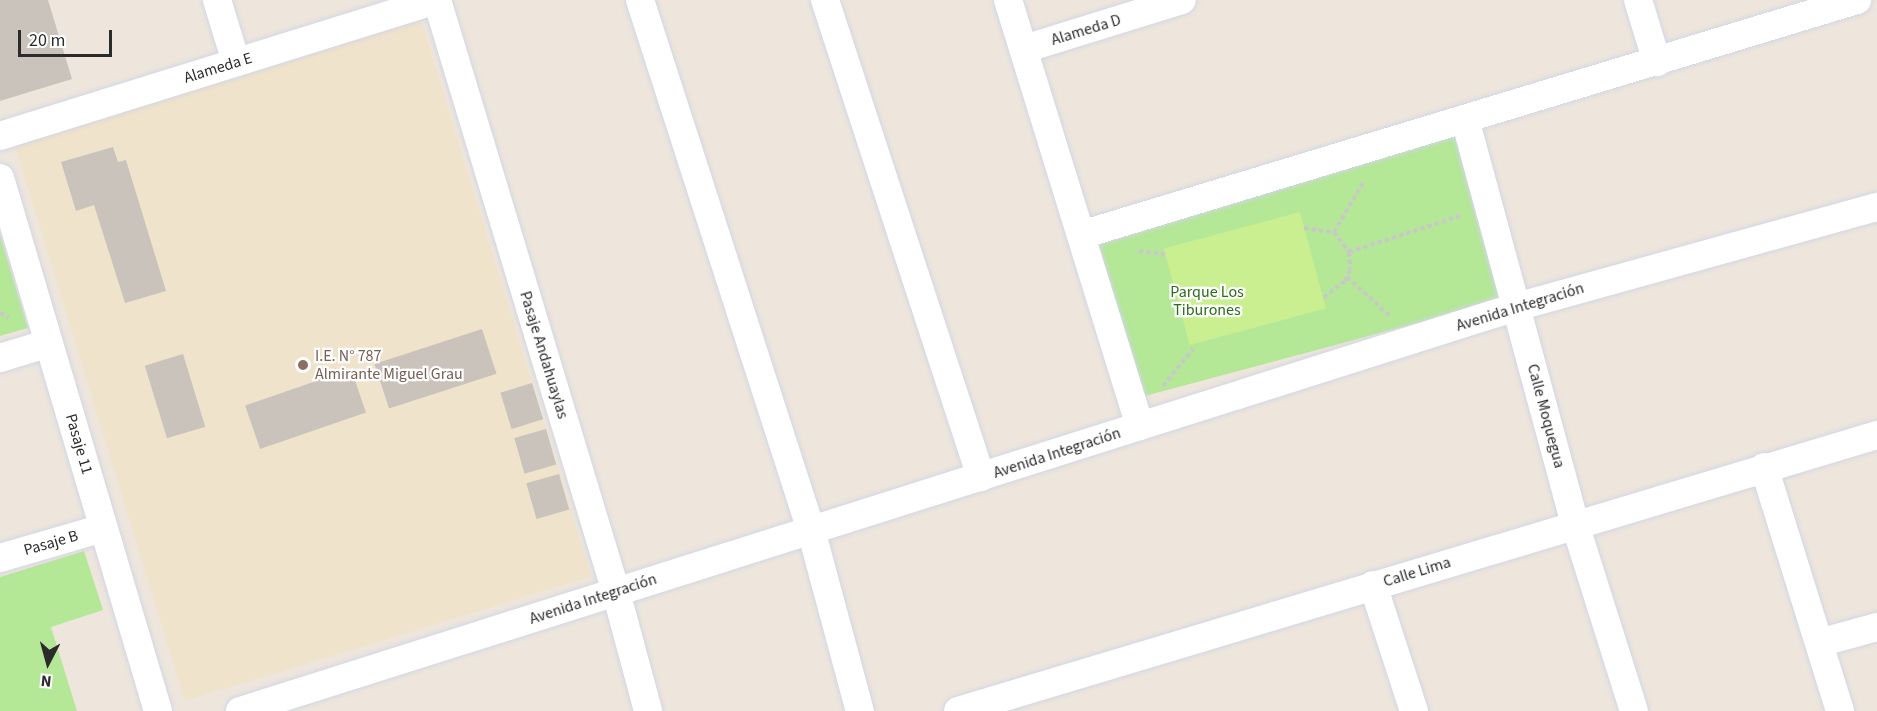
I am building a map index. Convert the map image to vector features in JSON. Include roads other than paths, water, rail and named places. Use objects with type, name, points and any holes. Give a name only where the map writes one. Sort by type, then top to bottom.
[{"type":"street","points":[[217,0],[236,62]]},
{"type":"street","name":"Alameda E","points":[[0,136],[436,0]]},
{"type":"street","name":"Pasaje Andahuaylas","points":[[436,0],[616,592],[648,711]]},
{"type":"street","points":[[640,0],[811,530],[860,711]]},
{"type":"street","points":[[825,0],[981,477]]},
{"type":"street","points":[[1008,0],[1140,426]]},
{"type":"street","name":"Alameda D","points":[[1024,49],[1182,0]]},
{"type":"street","points":[[1638,0],[1657,62]]},
{"type":"street","points":[[1081,235],[1857,0]]},
{"type":"street","name":"Calle Moquegua","points":[[1465,119],[1575,524],[1634,711]]},
{"type":"street","name":"Pasaje 11","points":[[0,178],[158,711]]},
{"type":"street","name":"Avenida Integración","points":[[240,711],[1516,307],[1877,207]]},
{"type":"street","points":[[0,358],[49,344]]},
{"type":"street","name":"Calle Lima","points":[[958,711],[1764,467],[1877,435]]},
{"type":"street","points":[[1764,467],[1840,711]]},
{"type":"street","name":"Pasaje B","points":[[0,558],[103,528]]},
{"type":"street","points":[[1373,585],[1414,711]]},
{"type":"street","points":[[1819,643],[1877,627]]},
{"type":"place","name":"I.E. N° 787 Almirante Miguel Grau","points":[[303,365]]},
{"type":"park label","name":"Parque Los Tiburones","points":[[1207,301]]}]
